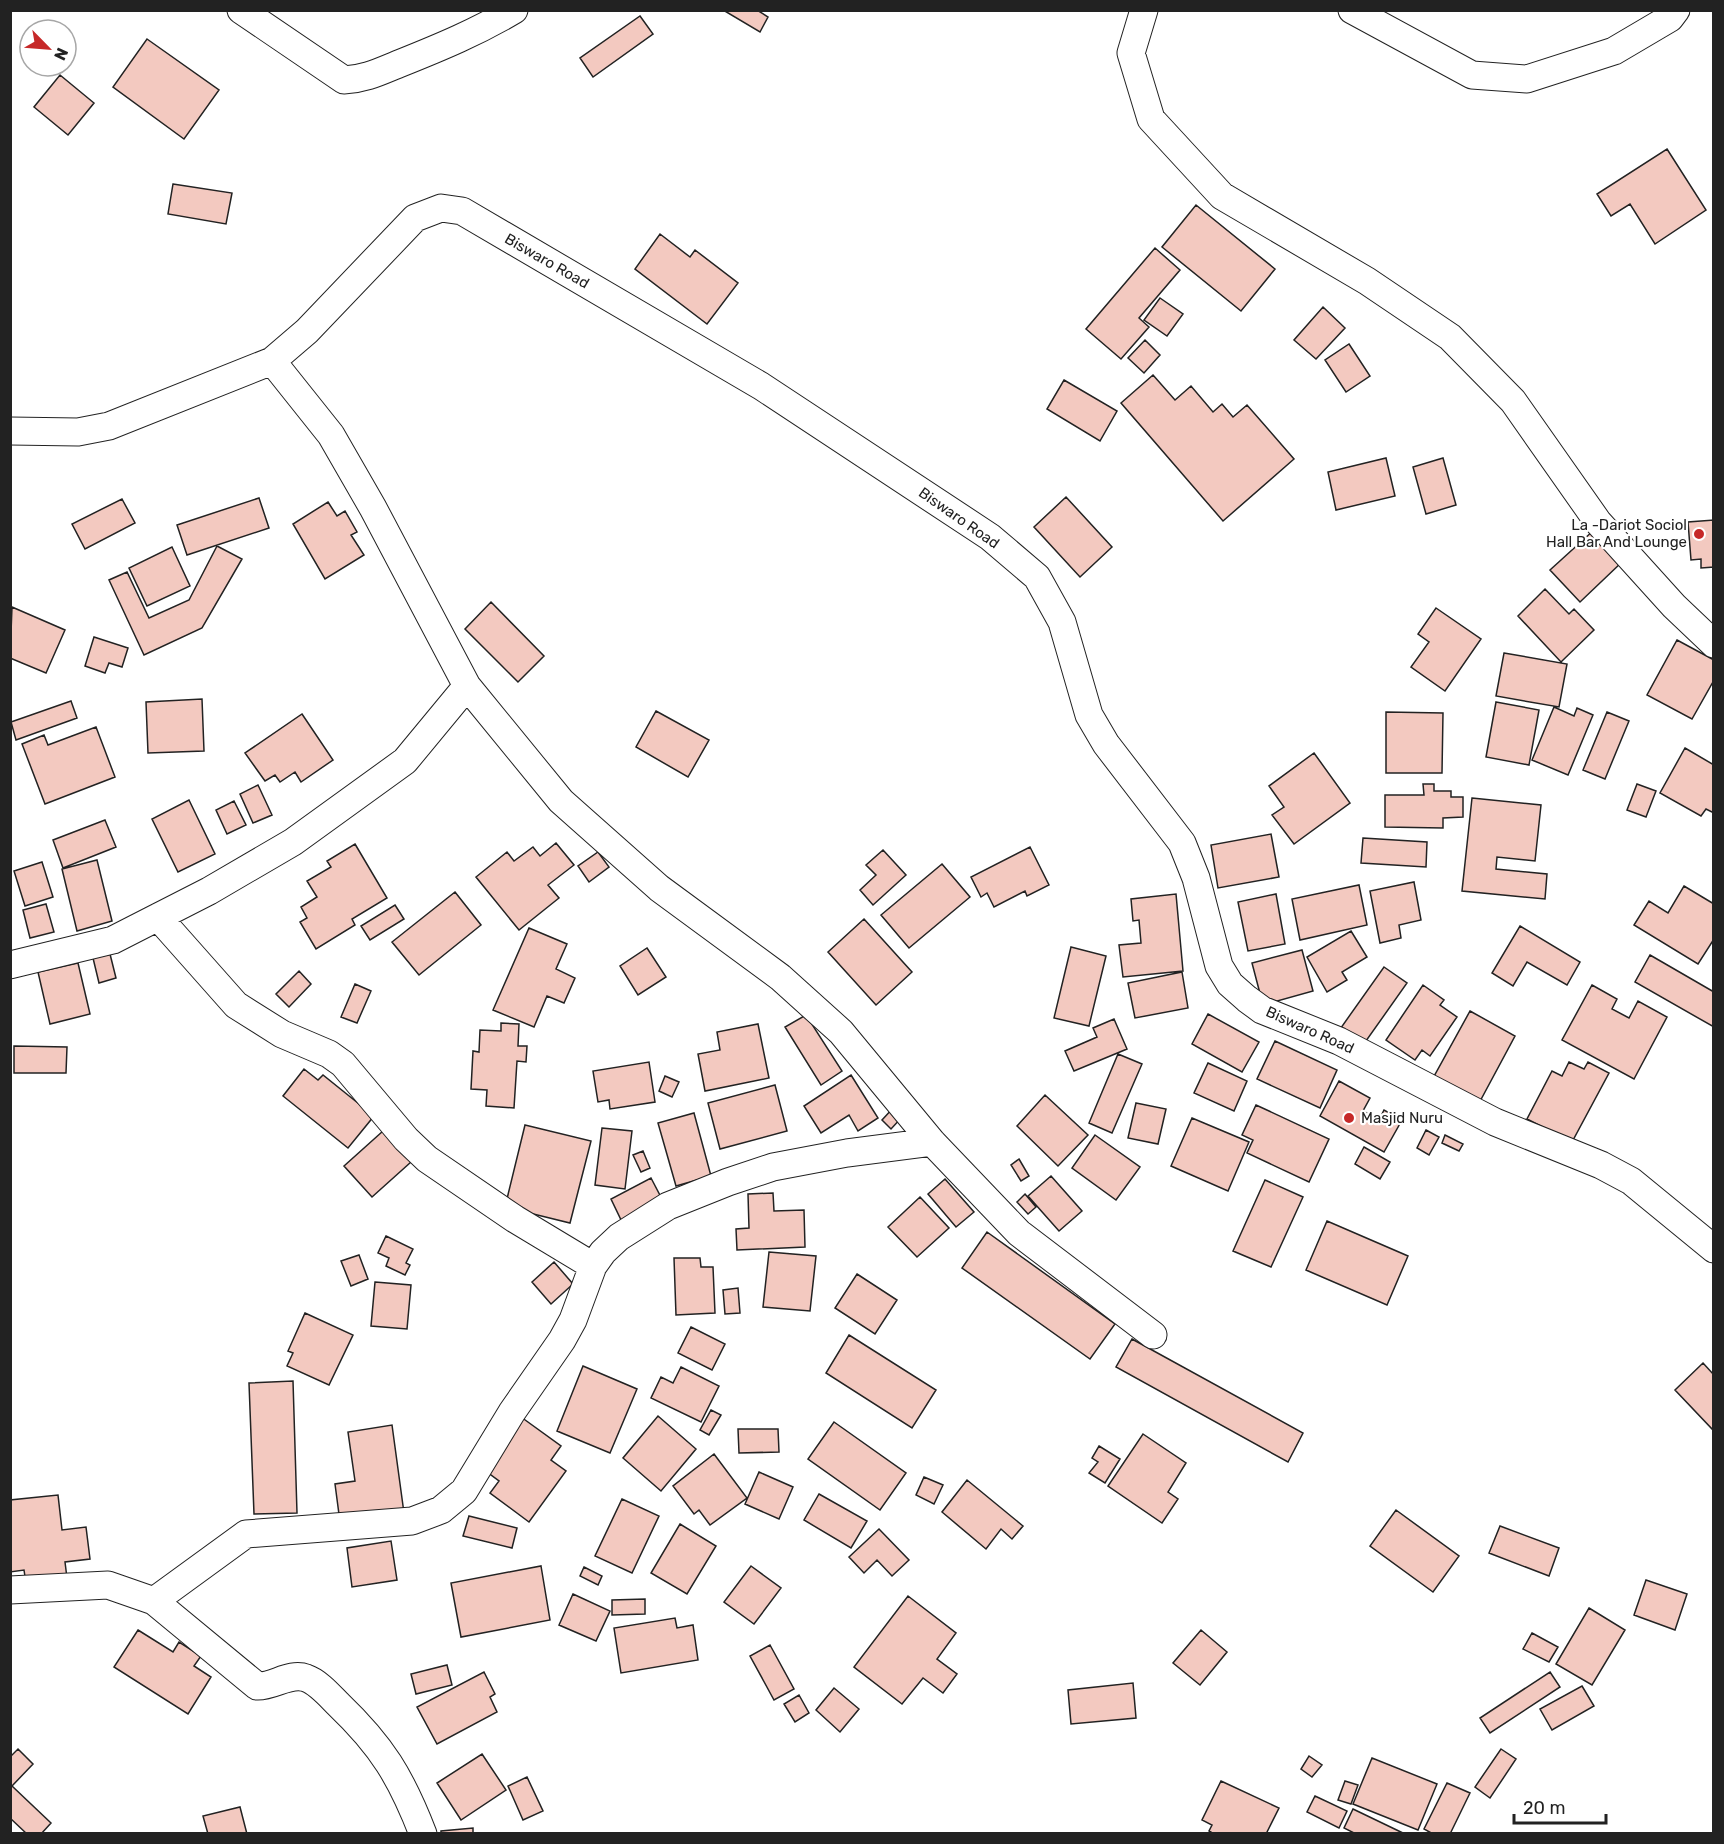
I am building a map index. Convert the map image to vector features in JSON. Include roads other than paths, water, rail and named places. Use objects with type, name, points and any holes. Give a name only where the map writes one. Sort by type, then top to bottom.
[{"type":"street","points":[[241,10],[344,80],[363,79],[441,48],[480,31],[514,10]]},
{"type":"street","points":[[1144,10],[1131,53],[1151,119],[1158,127],[1222,196],[1367,281],[1450,337],[1513,400],[1598,522],[1674,606],[1713,644]]},
{"type":"street","points":[[1352,10],[1472,75],[1527,79],[1614,51],[1670,18],[1676,10]]},
{"type":"street","name":"Biswaro Road","points":[[10,430],[78,432],[109,426],[272,361],[307,331],[415,218],[441,208],[462,211],[761,386],[990,537],[1037,577],[1062,622],[1089,715],[1106,744],[1182,843],[1196,878],[1219,966],[1230,984],[1263,1010],[1340,1041],[1495,1122],[1601,1165],[1630,1181],[1713,1249]]},
{"type":"street","points":[[272,361],[331,435],[373,508],[467,686],[561,801],[658,888],[780,977],[841,1032],[932,1142],[1019,1233],[1153,1335]]},
{"type":"street","points":[[10,965],[113,940],[209,891],[292,842],[358,798],[405,761],[467,686]]},
{"type":"street","points":[[158,917],[236,1005],[282,1034],[329,1054],[343,1064],[406,1139],[428,1160],[515,1219],[593,1266]]},
{"type":"street","points":[[10,944],[54,953]]},
{"type":"street","points":[[154,1601],[246,1534],[412,1521],[441,1510],[464,1491],[512,1412],[562,1340],[573,1320],[593,1266],[619,1236],[668,1206],[773,1167],[836,1155],[932,1142]]},
{"type":"street","points":[[10,1590],[108,1585],[154,1601],[257,1686],[295,1677],[306,1678],[330,1696],[365,1730],[399,1776],[423,1833]]},
{"type":"place","name":"La -Dariot Sociol Hall Bar And Lounge","points":[[1699,534]]},
{"type":"place","name":"Masjid Nuru","points":[[1349,1118]]}]
